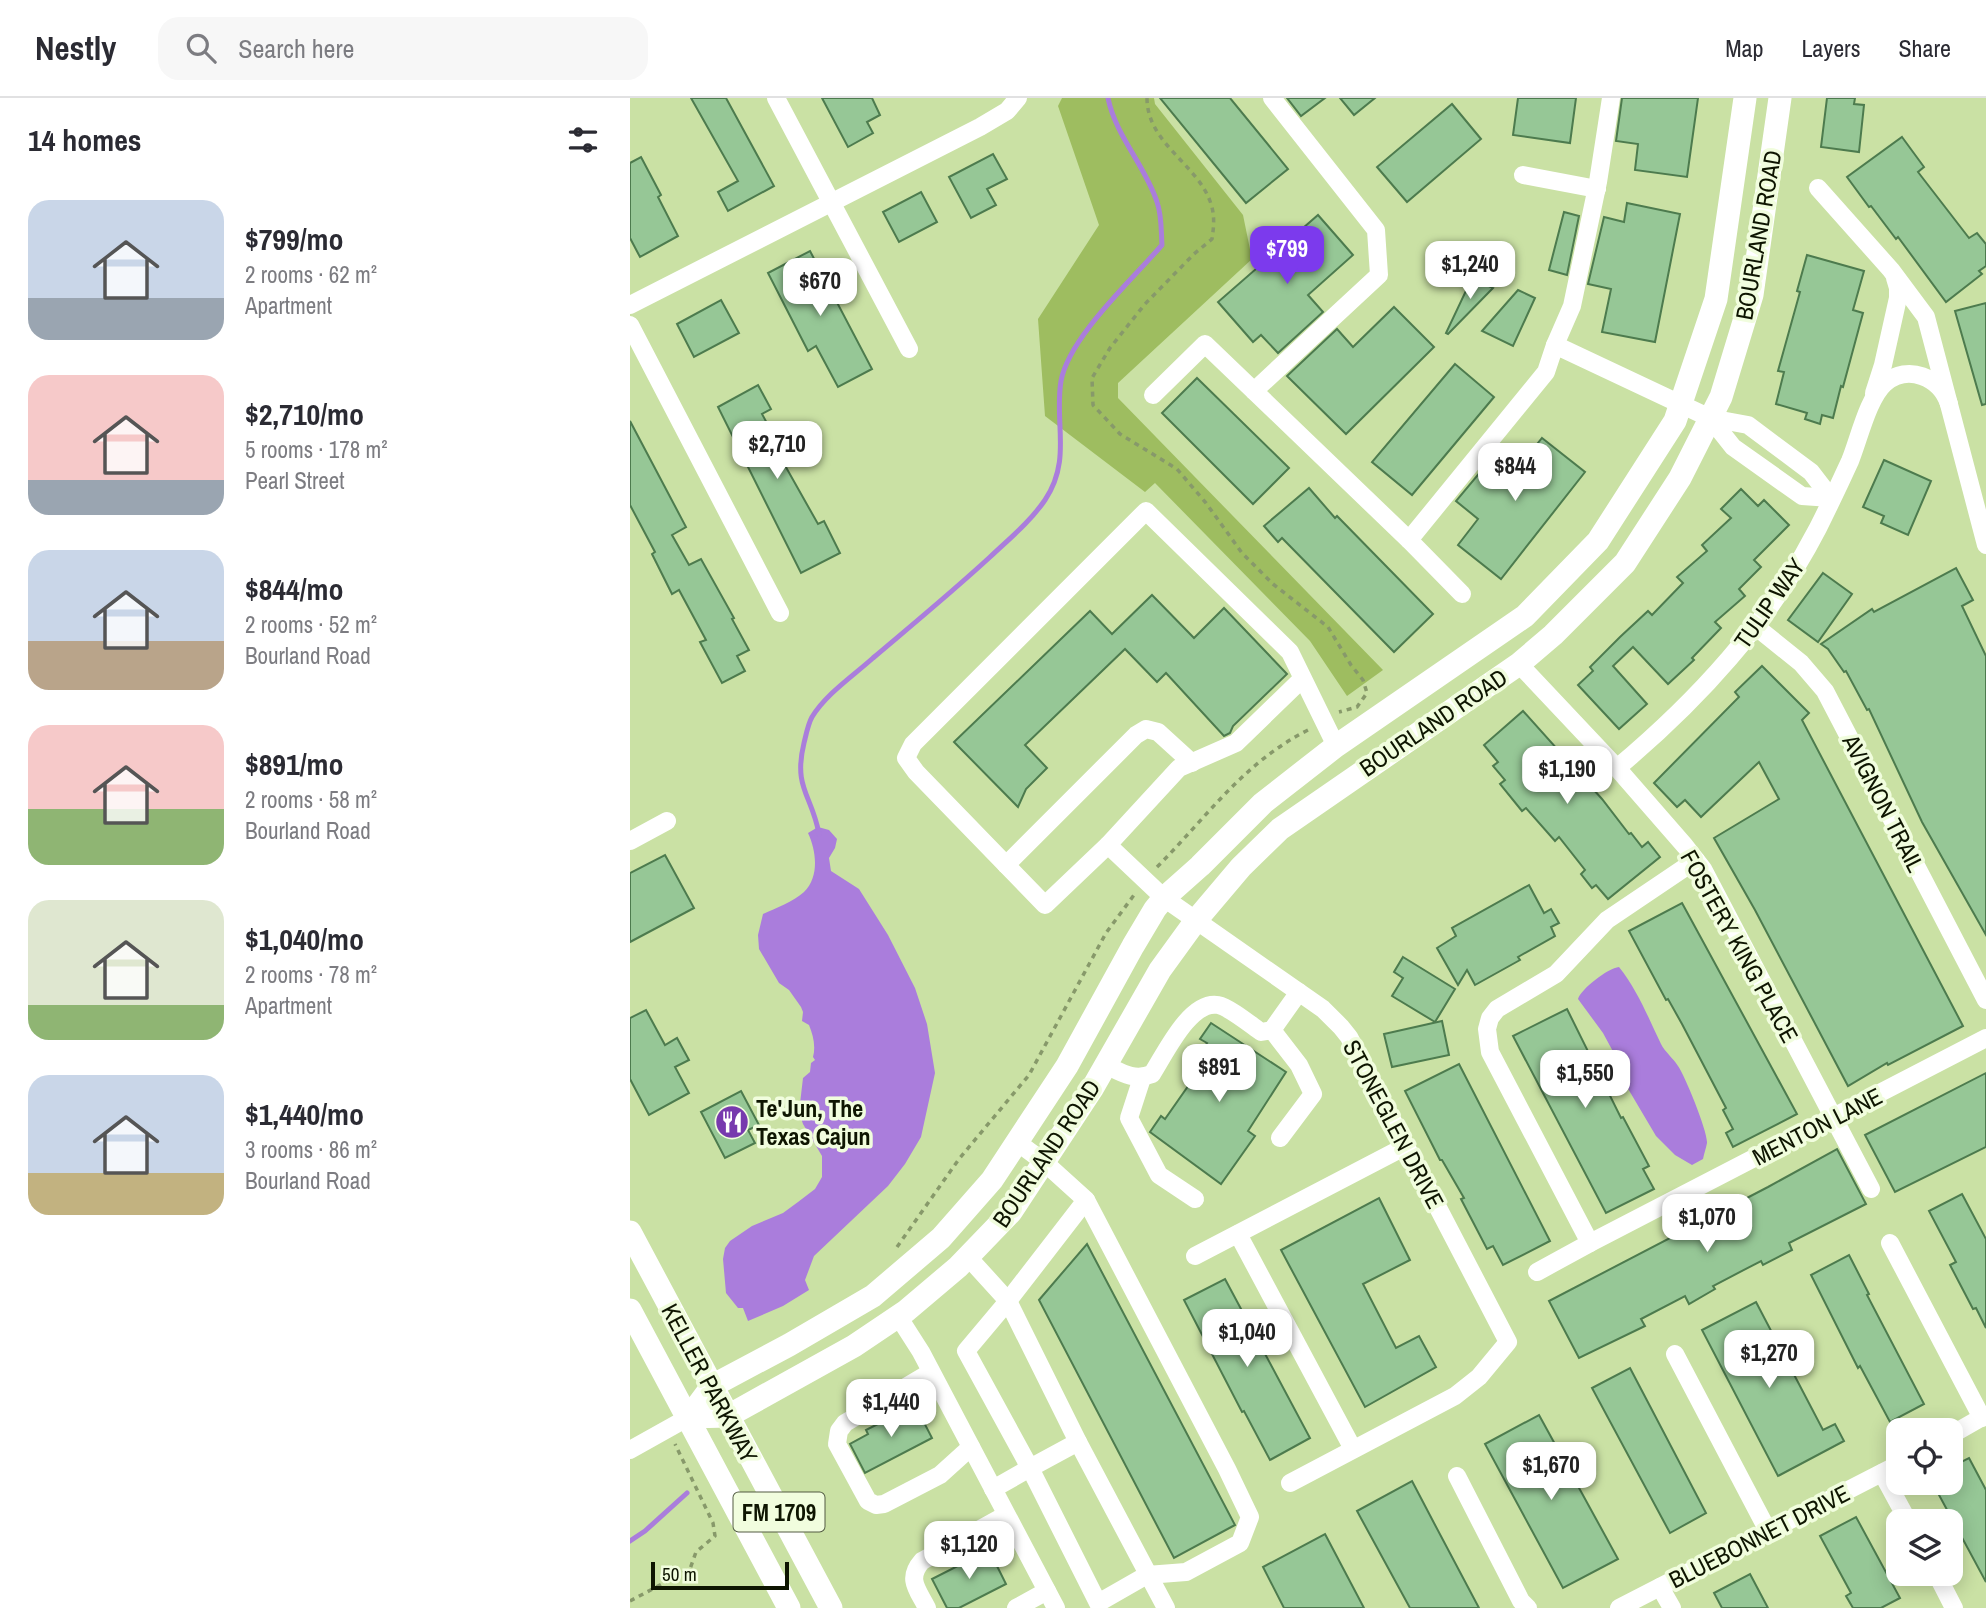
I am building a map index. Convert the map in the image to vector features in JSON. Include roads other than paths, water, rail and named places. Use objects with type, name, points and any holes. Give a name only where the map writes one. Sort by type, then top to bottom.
[{"type":"main road","name":"BOURLAND ROAD","points":[[688,1417],[712,1386],[873,1296],[941,1238],[992,1180],[1067,1066],[1133,946],[1164,898],[1263,803],[1336,746],[1525,616],[1598,541],[1675,421],[1716,299],[1745,98]]},
{"type":"main road","name":"BOURLAND ROAD","points":[[688,1417],[728,1416],[854,1346],[898,1316],[968,1257],[1012,1212],[1106,1065],[1160,970],[1197,919],[1241,867],[1280,829],[1520,664],[1625,563],[1680,478],[1721,397],[1752,295],[1780,98]]},
{"type":"main road","name":"KELLER PARKWAY","points":[[630,1232],[831,1608]]},
{"type":"main road","name":"KELLER PARKWAY","points":[[630,1310],[789,1608]]},
{"type":"street","points":[[776,98],[909,349]]},
{"type":"street","points":[[630,305],[980,127],[1007,111],[1018,98]]},
{"type":"street","points":[[1254,391],[1379,275],[1376,230],[1272,98]]},
{"type":"street","points":[[1409,540],[1546,372],[1572,306],[1597,189],[1611,98]]},
{"type":"street","points":[[1523,175],[1597,189]]},
{"type":"street","points":[[1818,188],[1891,270],[1926,317],[1986,545]]},
{"type":"street","name":"TULIP WAY","points":[[1616,768],[1686,706],[1734,654],[1799,561],[1819,526],[1849,462],[1872,403],[1883,365],[1898,298],[1898,288],[1891,270]]},
{"type":"street","points":[[630,326],[780,613]]},
{"type":"street","points":[[1153,395],[1205,344],[1462,594]]},
{"type":"street","points":[[1555,345],[1710,418],[1748,425],[1811,472],[1831,498]]},
{"type":"street","name":"TULIP WAY","points":[[1872,403],[1885,383],[1897,376],[1910,374],[1923,376],[1934,382],[1944,392],[1949,404]]},
{"type":"street","points":[[1710,418],[1734,447],[1802,496],[1831,498]]},
{"type":"street","points":[[1302,679],[1236,743],[1179,768],[1108,845],[1045,905],[916,772],[906,758],[913,744],[1146,511],[1290,652],[1336,746]]},
{"type":"street","name":"AVIGNON TRAIL","points":[[1755,626],[1801,663],[1825,691],[1986,1000]]},
{"type":"street","name":"FOSTERY KING PLACE","points":[[1520,664],[1696,860],[1871,1189]]},
{"type":"street","points":[[1006,865],[1136,735],[1146,729],[1158,732],[1192,763]]},
{"type":"street","points":[[630,841],[667,821]]},
{"type":"street","name":"STONEGLEN DRIVE","points":[[1108,845],[1164,898],[1333,1017],[1349,1037],[1508,1342],[1479,1377],[1455,1396],[1353,1449]]},
{"type":"street","points":[[1590,1243],[1490,1052],[1487,1029],[1490,1018],[1497,1009],[1556,974],[1607,920],[1696,860]]},
{"type":"street","points":[[1106,1065],[1129,1076],[1142,1078],[1152,1074],[1191,1014],[1207,1005],[1220,1005],[1261,1032],[1272,1030],[1299,992]]},
{"type":"street","points":[[1272,1030],[1299,1065],[1313,1094],[1280,1138]]},
{"type":"street","name":"MENTON LANE","points":[[1537,1272],[1986,1038]]},
{"type":"street","points":[[1142,1078],[1129,1118],[1159,1175],[1195,1199]]},
{"type":"street","points":[[1017,1142],[1087,1200],[1250,1517],[1240,1543],[1186,1572],[1147,1575],[1095,1606],[1030,1468],[966,1350],[1009,1301],[1087,1200]]},
{"type":"street","points":[[1195,1256],[1406,1146]]},
{"type":"street","points":[[1238,1234],[1353,1449],[1290,1483]]},
{"type":"street","points":[[1890,1242],[1984,1417],[1963,1428]]},
{"type":"street","points":[[968,1257],[1009,1301],[1078,1442],[1166,1608]]},
{"type":"street","points":[[898,1316],[931,1372],[1056,1608]]},
{"type":"street","points":[[1675,1354],[1768,1531]]},
{"type":"street","points":[[931,1372],[845,1423],[839,1431],[837,1444],[867,1501],[876,1505],[884,1504],[940,1475],[971,1447]]},
{"type":"street","points":[[630,1450],[688,1417]]},
{"type":"street","points":[[993,1489],[1078,1442]]},
{"type":"street","name":"BLUEBONNET DRIVE","points":[[1619,1608],[1886,1471]]},
{"type":"street","points":[[1882,1473],[1902,1509]]},
{"type":"street","points":[[1457,1476],[1521,1601],[1528,1608]]},
{"type":"street","points":[[927,1608],[913,1580],[915,1569],[922,1561],[1006,1515]]},
{"type":"street","points":[[1943,1586],[1954,1608]]},
{"type":"street","points":[[1660,1587],[1672,1608]]},
{"type":"street","points":[[1016,1608],[1046,1591]]},
{"type":"waterway","points":[[819,834],[801,771],[804,743],[812,717],[832,693],[1019,530],[1045,500],[1058,470],[1059,396],[1066,364],[1103,310],[1162,245],[1161,218],[1157,202],[1117,126],[1108,98]]},
{"type":"waterway","points":[[630,1541],[687,1493]]},
{"type":"place","name":"Te'Jun, The Texas Cajun","points":[[732,1122]]}]
